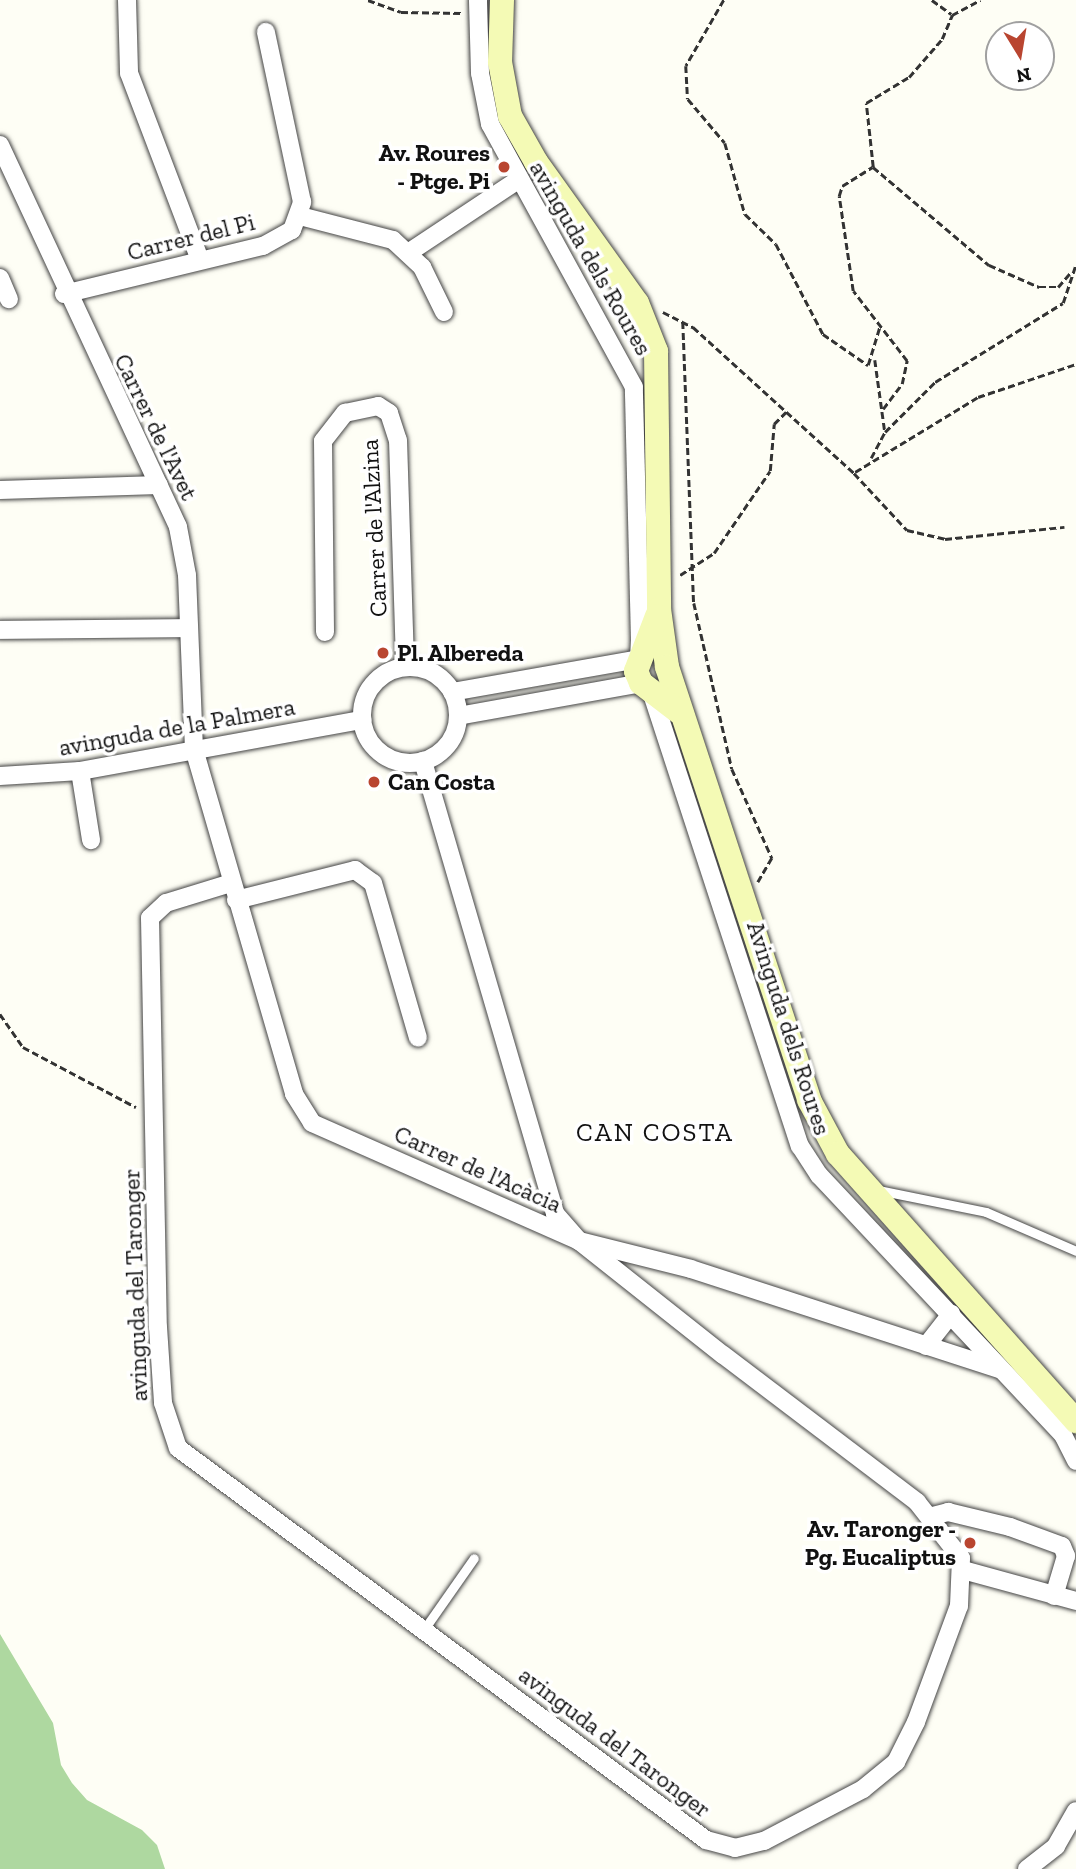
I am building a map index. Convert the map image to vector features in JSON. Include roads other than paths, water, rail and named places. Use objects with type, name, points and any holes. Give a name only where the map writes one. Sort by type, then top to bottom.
[{"type":"street","points":[[127,0],[129,73],[200,260]]},
{"type":"street","points":[[502,0],[503,90],[536,162],[637,303],[659,377],[659,609],[667,667],[679,712],[743,891],[809,1100],[830,1143],[868,1189],[1076,1421]]},
{"type":"street","name":"avinguda dels Roures","points":[[478,6],[482,94],[518,180],[634,387],[643,676]]},
{"type":"street","points":[[266,32],[302,202],[300,216],[393,240],[408,253],[444,312]]},
{"type":"street","name":"Carrer de l'Avet","points":[[0,145],[64,294],[159,485],[183,549],[194,749]]},
{"type":"street","points":[[408,253],[518,180]]},
{"type":"street","name":"Carrer del Pi","points":[[64,294],[263,246],[292,230],[300,216]]},
{"type":"street","points":[[0,278],[9,299]]},
{"type":"street","name":"Carrer de l'Alzina","points":[[325,632],[323,441],[345,413],[378,406],[389,413],[398,440],[405,666]]},
{"type":"street","points":[[0,491],[159,485]]},
{"type":"street","points":[[643,676],[659,609]]},
{"type":"street","points":[[0,630],[189,628]]},
{"type":"street","points":[[405,666],[434,673],[452,692],[458,716],[447,745],[424,761],[384,755],[362,720],[369,689],[405,666]]},
{"type":"street","points":[[458,716],[643,676],[667,667]]},
{"type":"street","points":[[452,692],[643,676],[679,712]]},
{"type":"street","name":"Avinguda dels Roures","points":[[643,676],[792,1129],[819,1175],[1062,1435],[1076,1461]]},
{"type":"street","name":"avinguda de la Palmera","points":[[0,775],[80,771],[362,720]]},
{"type":"street","name":"Carrer de l'Acàcia","points":[[194,749],[294,1094],[312,1124],[579,1241],[691,1269],[1001,1370]]},
{"type":"street","points":[[424,761],[555,1213],[579,1241],[933,1516],[963,1570],[1076,1601]]},
{"type":"street","points":[[80,771],[91,840]]},
{"type":"street","name":"avinguda del Taronger","points":[[418,1038],[373,883],[355,870],[166,903],[150,918],[153,1112],[167,1428],[191,1459],[425,1628],[684,1826],[735,1848],[764,1841],[863,1789],[896,1762],[949,1637],[963,1570]]},
{"type":"street","points":[[926,1346],[951,1314]]},
{"type":"street","points":[[933,1516],[948,1512],[1010,1527],[1062,1546],[1071,1555],[1054,1596]]},
{"type":"street","points":[[1027,1869],[1056,1846],[1076,1811]]},
{"type":"lane","points":[[868,1189],[986,1212],[1076,1251]]},
{"type":"lane","points":[[425,1628],[474,1558]]},
{"type":"place","name":"Av. Roures - Ptge. Pi","points":[[504,167]]},
{"type":"place","name":"Pl. Albereda","points":[[383,653]]},
{"type":"place","name":"Can Costa","points":[[374,782]]},
{"type":"place","name":"Av. Taronger - Pg. Eucaliptus","points":[[970,1543]]},
{"type":"district","name":"CAN COSTA","points":[[655,1133]]}]
